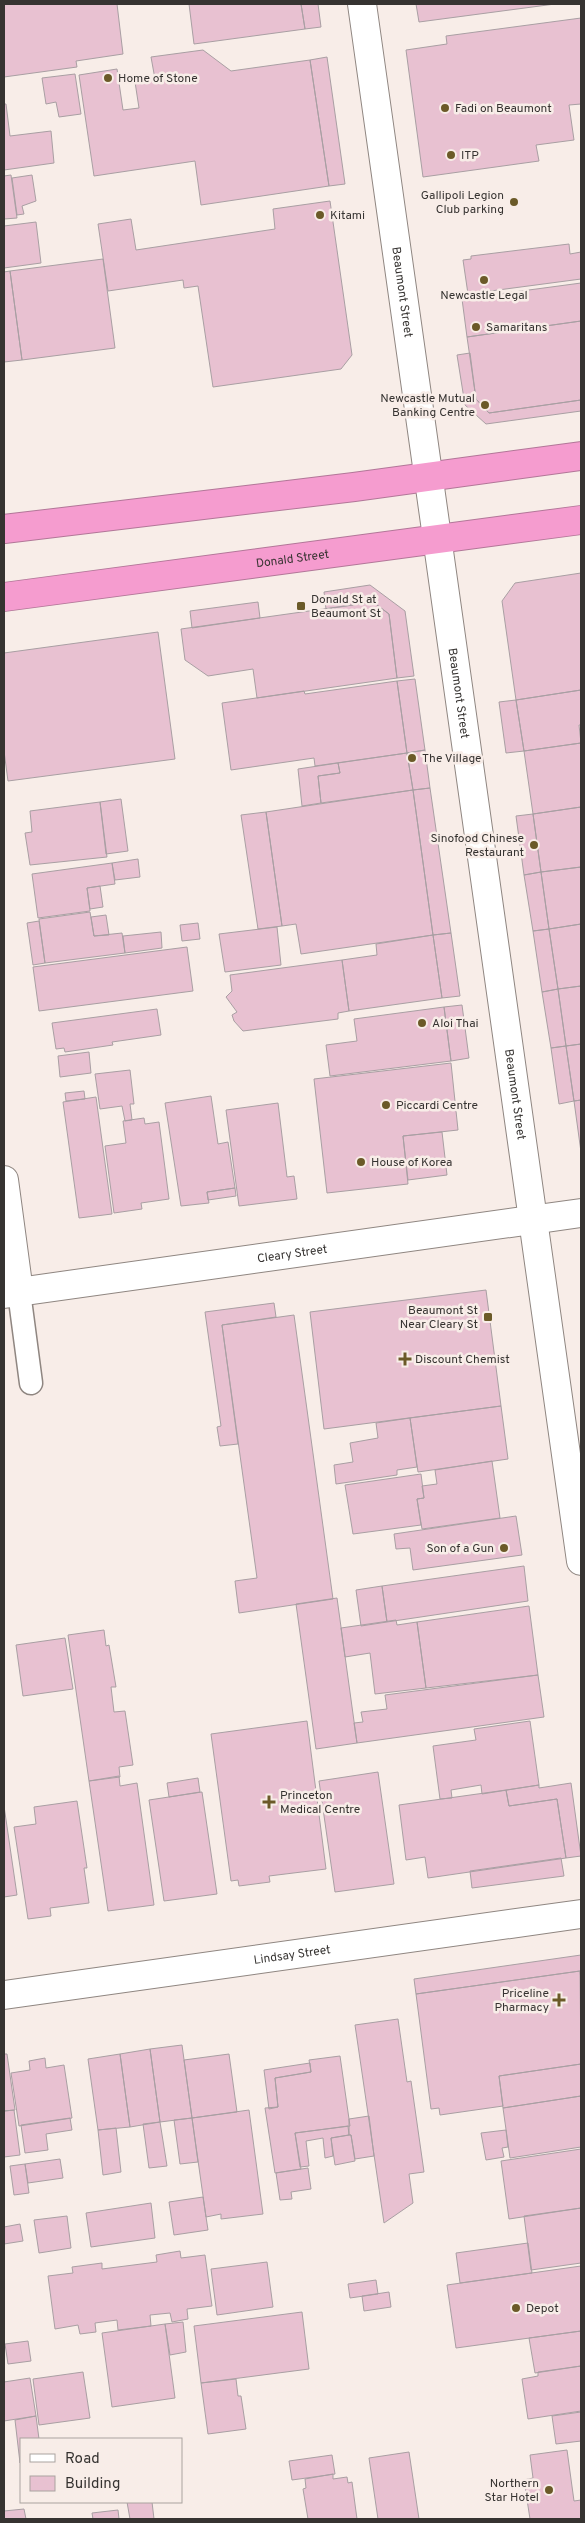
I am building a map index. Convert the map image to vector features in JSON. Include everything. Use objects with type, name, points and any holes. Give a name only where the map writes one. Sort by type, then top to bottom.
[{"type":"highway","points":[[4,528],[428,477],[581,456]]},
{"type":"highway","name":"Donald Street","points":[[4,597],[581,520]]},
{"type":"main road","name":"Beaumont Street","points":[[362,4],[581,1561]]},
{"type":"main road","points":[[4,1180],[12,1293]]},
{"type":"main road","name":"Cleary Street","points":[[12,1293],[581,1213]]},
{"type":"main road","name":"Lindsay Street","points":[[4,1995],[581,1914]]},
{"type":"lane","points":[[12,1293],[31,1383]]},
{"type":"building","points":[[4,4],[117,4],[123,54],[76,61],[77,67],[4,77]]},
{"type":"building","points":[[189,4],[301,4],[305,29],[194,44]]},
{"type":"building","points":[[301,4],[318,4],[321,27],[305,29]]},
{"type":"building","points":[[416,4],[555,4],[419,22]]},
{"type":"building","points":[[581,18],[581,104],[569,105],[574,140],[536,145],[539,161],[423,177],[406,50],[447,44],[446,36]]},
{"type":"building","points":[[203,50],[231,71],[310,60],[329,186],[201,205],[195,161],[94,176],[79,75],[117,69],[123,110],[139,108],[135,82],[155,79],[151,57]]},
{"type":"building","points":[[327,57],[345,184],[329,186],[310,60]]},
{"type":"building","points":[[75,74],[81,114],[59,117],[56,102],[46,104],[42,78]]},
{"type":"building","points":[[4,104],[6,104],[10,136],[51,131],[54,163],[4,170]]},
{"type":"building","points":[[11,175],[17,218],[4,219],[4,176]]},
{"type":"building","points":[[32,175],[36,201],[22,206],[24,214],[17,215],[12,178]]},
{"type":"building","points":[[330,201],[352,355],[341,369],[213,387],[198,286],[184,288],[183,280],[108,291],[98,224],[131,219],[136,250],[275,229],[273,209]]},
{"type":"building","points":[[36,222],[41,263],[4,268],[4,226]]},
{"type":"building","points":[[569,244],[570,254],[581,252],[581,279],[468,294],[463,260],[471,259],[471,256]]},
{"type":"building","points":[[103,259],[115,348],[22,360],[10,271]]},
{"type":"building","points":[[10,271],[22,360],[4,362],[4,272]]},
{"type":"building","points":[[581,283],[581,321],[467,337],[462,299]]},
{"type":"building","points":[[581,321],[581,400],[489,413],[476,399],[467,337]]},
{"type":"building","points":[[470,353],[476,399],[489,413],[581,400],[581,411],[486,424],[465,405],[457,355]]},
{"type":"building","points":[[581,573],[581,690],[516,700],[502,601],[515,583]]},
{"type":"building","points":[[370,585],[405,611],[414,676],[397,678],[389,614],[373,602],[326,609],[324,592]]},
{"type":"building","points":[[258,602],[260,618],[192,628],[190,611]]},
{"type":"building","points":[[373,602],[389,614],[397,678],[257,698],[253,669],[208,676],[185,660],[181,629]]},
{"type":"building","points":[[158,632],[175,759],[8,781],[4,751],[4,653]]},
{"type":"building","points":[[415,679],[425,750],[407,753],[397,681]]},
{"type":"building","points":[[397,681],[407,753],[315,766],[314,758],[231,770],[222,703],[304,691],[305,694]]},
{"type":"building","points":[[581,690],[581,725],[579,725],[581,743],[524,751],[516,700]]},
{"type":"building","points":[[516,700],[524,751],[506,753],[499,702]]},
{"type":"building","points":[[581,743],[581,807],[533,814],[524,751]]},
{"type":"building","points":[[425,750],[430,788],[413,790],[407,753]]},
{"type":"building","points":[[407,753],[413,790],[321,803],[318,776],[340,773],[338,763]]},
{"type":"building","points":[[338,763],[340,773],[318,776],[321,803],[302,806],[298,769]]},
{"type":"building","points":[[430,788],[451,933],[433,935],[413,790]]},
{"type":"building","points":[[413,790],[433,935],[301,954],[296,924],[282,926],[266,812]]},
{"type":"building","points":[[121,799],[128,851],[106,854],[100,802]]},
{"type":"building","points":[[100,802],[107,857],[30,865],[25,833],[32,832],[30,811]]},
{"type":"building","points":[[581,807],[581,867],[541,872],[533,814]]},
{"type":"building","points":[[266,812],[282,926],[258,929],[241,815]]},
{"type":"building","points":[[533,814],[541,872],[524,875],[516,816]]},
{"type":"building","points":[[138,859],[140,877],[115,880],[112,863]]},
{"type":"building","points":[[112,863],[115,884],[87,888],[90,911],[38,918],[32,874]]},
{"type":"building","points":[[581,867],[581,924],[549,929],[541,872]]},
{"type":"building","points":[[541,872],[549,929],[533,931],[524,875]]},
{"type":"building","points":[[100,886],[103,907],[90,909],[87,888]]},
{"type":"building","points":[[90,912],[94,936],[122,933],[125,953],[45,963],[39,919]]},
{"type":"building","points":[[106,915],[109,935],[94,936],[91,917]]},
{"type":"building","points":[[39,921],[45,963],[33,965],[27,923]]},
{"type":"building","points":[[198,923],[200,939],[182,941],[180,925]]},
{"type":"building","points":[[581,924],[581,986],[558,989],[549,929]]},
{"type":"building","points":[[277,927],[281,965],[225,972],[219,934]]},
{"type":"building","points":[[549,929],[558,989],[542,992],[533,931]]},
{"type":"building","points":[[161,932],[162,948],[125,953],[123,936]]},
{"type":"building","points":[[451,933],[460,996],[442,998],[433,935]]},
{"type":"building","points":[[433,935],[442,998],[349,1011],[342,960],[377,955],[376,944]]},
{"type":"building","points":[[187,947],[193,991],[39,1011],[33,967]]},
{"type":"building","points":[[342,960],[349,1011],[338,1013],[338,1019],[243,1031],[234,1021],[232,1015],[237,1012],[226,997],[232,991],[230,975]]},
{"type":"building","points":[[581,986],[581,1044],[566,1046],[558,989]]},
{"type":"building","points":[[558,989],[566,1046],[551,1048],[542,992]]},
{"type":"building","points":[[462,1005],[469,1058],[451,1061],[444,1007]]},
{"type":"building","points":[[444,1007],[451,1061],[330,1076],[326,1045],[357,1041],[354,1019]]},
{"type":"building","points":[[157,1009],[161,1035],[112,1042],[113,1045],[65,1052],[64,1048],[56,1049],[52,1023]]},
{"type":"building","points":[[581,1044],[581,1100],[574,1101],[566,1046]]},
{"type":"building","points":[[566,1046],[574,1101],[559,1104],[551,1048]]},
{"type":"building","points":[[89,1052],[91,1073],[60,1077],[58,1056]]},
{"type":"building","name":"Piccardi Centre","points":[[451,1063],[458,1130],[403,1136],[408,1184],[327,1193],[314,1079]]},
{"type":"building","points":[[130,1070],[134,1104],[130,1104],[132,1120],[125,1121],[122,1106],[100,1109],[95,1074]]},
{"type":"building","points":[[84,1091],[85,1099],[66,1101],[65,1093]]},
{"type":"building","points":[[211,1096],[218,1144],[228,1142],[235,1188],[207,1192],[209,1203],[181,1206],[165,1103]]},
{"type":"building","points":[[96,1097],[112,1214],[79,1218],[63,1102]]},
{"type":"building","points":[[581,1100],[581,1152],[574,1101]]},
{"type":"building","points":[[278,1103],[287,1177],[294,1176],[297,1199],[239,1206],[226,1110]]},
{"type":"building","points":[[144,1118],[145,1124],[159,1122],[169,1199],[141,1203],[142,1209],[114,1213],[105,1146],[126,1143],[123,1121]]},
{"type":"building","points":[[442,1132],[447,1175],[408,1180],[403,1136]]},
{"type":"building","points":[[235,1188],[236,1196],[208,1200],[207,1192]]},
{"type":"building","name":"Discount Chemist","points":[[486,1290],[501,1406],[324,1429],[310,1312]]},
{"type":"building","points":[[274,1303],[276,1317],[222,1325],[238,1444],[220,1446],[217,1427],[221,1426],[205,1312]]},
{"type":"building","points":[[294,1315],[333,1599],[239,1613],[235,1581],[257,1578],[222,1325]]},
{"type":"building","points":[[501,1406],[508,1459],[418,1472],[410,1418]]},
{"type":"building","points":[[410,1418],[417,1467],[397,1470],[397,1475],[336,1484],[334,1465],[353,1462],[350,1443],[378,1438],[376,1423]]},
{"type":"building","points":[[492,1461],[500,1518],[422,1529],[417,1499],[424,1498],[422,1486],[437,1484],[435,1470]]},
{"type":"building","points":[[421,1474],[424,1498],[417,1499],[421,1525],[353,1534],[345,1485]]},
{"type":"building","points":[[516,1516],[522,1555],[413,1570],[410,1548],[396,1549],[394,1534]]},
{"type":"building","points":[[524,1566],[528,1601],[387,1622],[382,1586]]},
{"type":"building","points":[[382,1586],[387,1622],[361,1626],[356,1590]]},
{"type":"building","points":[[337,1598],[357,1743],[316,1749],[296,1604]]},
{"type":"building","points":[[529,1606],[538,1675],[426,1688],[417,1622]]},
{"type":"building","points":[[396,1620],[397,1625],[417,1622],[426,1688],[375,1694],[370,1653],[345,1657],[341,1628]]},
{"type":"building","points":[[104,1630],[106,1646],[109,1645],[116,1687],[111,1687],[114,1712],[125,1711],[133,1765],[119,1767],[120,1777],[89,1781],[68,1635]]},
{"type":"building","points":[[65,1638],[73,1689],[23,1696],[16,1645]]},
{"type":"building","points":[[538,1675],[544,1717],[357,1743],[354,1723],[363,1722],[361,1712],[387,1709],[385,1695]]},
{"type":"building","name":"Princeton Medical Centre","points":[[307,1721],[326,1869],[269,1876],[270,1882],[239,1886],[238,1880],[231,1881],[211,1734]]},
{"type":"building","points":[[530,1721],[539,1785],[482,1794],[481,1785],[451,1790],[452,1798],[440,1799],[433,1746],[476,1740],[474,1729]]},
{"type":"building","points":[[378,1772],[394,1884],[335,1892],[319,1781]]},
{"type":"building","points":[[119,1776],[120,1786],[137,1783],[154,1905],[108,1911],[89,1781]]},
{"type":"building","points":[[198,1778],[200,1792],[169,1797],[167,1783]]},
{"type":"building","points":[[571,1783],[581,1856],[566,1858],[557,1799],[509,1806],[506,1790],[539,1785],[539,1788]]},
{"type":"building","points":[[506,1790],[509,1806],[557,1799],[566,1858],[428,1878],[425,1857],[406,1860],[399,1805]]},
{"type":"building","points":[[202,1792],[217,1894],[164,1901],[149,1800]]},
{"type":"building","points":[[77,1801],[87,1868],[84,1868],[89,1903],[50,1908],[51,1916],[28,1919],[14,1827],[36,1824],[34,1807]]},
{"type":"building","points":[[4,1806],[17,1895],[4,1897]]},
{"type":"building","points":[[561,1858],[564,1876],[472,1888],[470,1871]]},
{"type":"building","points":[[581,1955],[581,1980],[580,1971],[416,1994],[414,1979]]},
{"type":"building","points":[[580,1971],[581,2064],[499,2076],[503,2106],[440,2115],[439,2108],[431,2109],[416,1994]]},
{"type":"building","points":[[398,2019],[407,2082],[411,2081],[424,2172],[409,2174],[413,2203],[384,2223],[355,2025]]},
{"type":"building","points":[[182,2045],[192,2118],[160,2122],[150,2049]]},
{"type":"building","points":[[150,2049],[160,2122],[130,2127],[120,2054]]},
{"type":"building","points":[[4,2054],[7,2054],[15,2110],[4,2111]]},
{"type":"building","points":[[120,2054],[130,2127],[98,2130],[88,2059]]},
{"type":"building","points":[[229,2054],[237,2112],[192,2118],[184,2060]]},
{"type":"building","points":[[340,2056],[350,2126],[295,2133],[301,2169],[275,2173],[265,2108],[278,2107],[275,2078],[311,2072],[309,2060]]},
{"type":"building","points":[[45,2058],[46,2068],[64,2065],[72,2118],[19,2126],[11,2073],[30,2070],[29,2061]]},
{"type":"building","points":[[310,2063],[311,2072],[275,2078],[278,2107],[269,2109],[264,2070]]},
{"type":"building","points":[[581,2064],[581,2096],[503,2108],[499,2076]]},
{"type":"building","points":[[581,2096],[581,2147],[510,2158],[503,2108]]},
{"type":"building","points":[[14,2110],[20,2155],[4,2157],[4,2111]]},
{"type":"building","points":[[249,2110],[263,2214],[221,2219],[221,2214],[206,2217],[192,2118]]},
{"type":"building","points":[[369,2116],[374,2156],[355,2159],[351,2135],[349,2135],[349,2119]]},
{"type":"building","points":[[70,2118],[72,2130],[46,2134],[48,2150],[25,2153],[21,2125]]},
{"type":"building","points":[[192,2118],[198,2162],[180,2164],[174,2120]]},
{"type":"building","points":[[160,2122],[167,2166],[149,2168],[143,2124]]},
{"type":"building","points":[[348,2126],[349,2135],[331,2138],[333,2156],[325,2158],[323,2138],[306,2141],[309,2166],[300,2167],[295,2133]]},
{"type":"building","points":[[116,2128],[121,2172],[103,2175],[98,2130]]},
{"type":"building","points":[[506,2130],[508,2147],[502,2148],[504,2157],[486,2160],[481,2133]]},
{"type":"building","points":[[351,2135],[355,2161],[335,2165],[331,2138]]},
{"type":"building","points":[[581,2149],[581,2208],[509,2219],[501,2161]]},
{"type":"building","points":[[60,2159],[63,2178],[28,2183],[25,2164]]},
{"type":"building","points":[[25,2164],[29,2193],[14,2195],[10,2166]]},
{"type":"building","points":[[308,2168],[311,2189],[291,2192],[292,2199],[280,2200],[276,2173]]},
{"type":"building","points":[[203,2197],[208,2230],[174,2235],[169,2202]]},
{"type":"building","points":[[151,2203],[155,2238],[91,2247],[86,2213]]},
{"type":"building","points":[[581,2208],[581,2263],[531,2270],[524,2216]]},
{"type":"building","points":[[67,2216],[71,2248],[39,2253],[34,2220]]},
{"type":"building","points":[[20,2224],[23,2241],[4,2244],[4,2227]]},
{"type":"building","points":[[528,2243],[532,2273],[460,2283],[456,2253]]},
{"type":"building","points":[[180,2251],[181,2258],[205,2255],[212,2306],[187,2309],[188,2319],[172,2322],[170,2313],[150,2315],[151,2326],[118,2330],[117,2320],[95,2323],[96,2332],[80,2334],[78,2325],[55,2329],[48,2276],[73,2273],[72,2267],[102,2263],[102,2269],[157,2262],[156,2255]]},
{"type":"building","points":[[267,2262],[273,2307],[217,2315],[211,2269]]},
{"type":"building","name":"Depot","points":[[581,2266],[581,2331],[456,2348],[447,2285]]},
{"type":"building","points":[[376,2280],[378,2294],[350,2298],[348,2284]]},
{"type":"building","points":[[389,2292],[391,2307],[364,2311],[362,2296]]},
{"type":"building","points":[[302,2312],[309,2369],[201,2383],[194,2326]]},
{"type":"building","points":[[183,2322],[186,2352],[170,2355],[165,2324]]},
{"type":"building","points":[[165,2324],[175,2398],[112,2407],[102,2333]]},
{"type":"building","points":[[581,2331],[581,2366],[535,2373],[529,2338]]},
{"type":"building","points":[[28,2341],[31,2361],[8,2364],[5,2344]]},
{"type":"building","points":[[581,2366],[581,2411],[528,2419],[522,2379],[538,2376],[538,2372]]},
{"type":"building","points":[[83,2372],[90,2418],[39,2425],[33,2379]]},
{"type":"building","points":[[30,2378],[36,2416],[4,2421],[4,2382]]},
{"type":"building","points":[[236,2379],[238,2396],[241,2396],[246,2429],[208,2434],[201,2383]]},
{"type":"building","name":"Northern Star Hotel","points":[[581,2412],[581,2441],[556,2444],[552,2416]]},
{"type":"building","points":[[36,2416],[39,2438],[20,2438],[20,2463],[15,2420]]},
{"type":"building","name":"Northern Star Hotel","points":[[567,2450],[574,2501],[581,2500],[581,2519],[530,2519],[524,2480],[533,2478],[530,2455]]},
{"type":"building","points":[[409,2452],[419,2519],[378,2519],[369,2458]]},
{"type":"building","points":[[332,2455],[335,2474],[292,2480],[289,2461]]},
{"type":"building","points":[[333,2474],[333,2479],[347,2477],[348,2483],[352,2482],[357,2519],[308,2519],[303,2489],[306,2488],[305,2479]]},
{"type":"building","points":[[127,2503],[152,2503],[154,2519],[130,2519]]},
{"type":"building","points":[[24,2509],[26,2519],[4,2519],[4,2511]]},
{"type":"building","points":[[118,2510],[119,2519],[93,2519],[92,2513]]},
{"type":"place","name":"Home of Stone","points":[[108,78]]},
{"type":"place","name":"Fadi on Beaumont","points":[[445,108]]},
{"type":"place","name":"ITP","points":[[451,155]]},
{"type":"place","name":"Gallipoli Legion Club parking","points":[[514,202]]},
{"type":"place","name":"Kitami","points":[[320,215]]},
{"type":"place","name":"Newcastle Legal","points":[[484,280]]},
{"type":"place","name":"Samaritans","points":[[476,327]]},
{"type":"place","name":"Newcastle Mutual Banking Centre","points":[[485,405]]},
{"type":"place","name":"Donald St at Beaumont St","points":[[301,606]]},
{"type":"place","name":"The Village","points":[[412,758]]},
{"type":"place","name":"Sinofood Chinese Restaurant","points":[[534,845]]},
{"type":"place","name":"Aloi Thai","points":[[422,1023]]},
{"type":"place","name":"Piccardi Centre","points":[[386,1105]]},
{"type":"place","name":"House of Korea","points":[[361,1162]]},
{"type":"place","name":"Beaumont St Near Cleary St","points":[[488,1317]]},
{"type":"place","name":"Discount Chemist","points":[[405,1359]]},
{"type":"place","name":"Son of a Gun","points":[[504,1548]]},
{"type":"place","name":"Princeton Medical Centre","points":[[269,1802]]},
{"type":"place","name":"Priceline Pharmacy","points":[[559,2000]]},
{"type":"place","name":"Depot","points":[[516,2308]]},
{"type":"place","name":"Northern Star Hotel","points":[[549,2490]]}]
